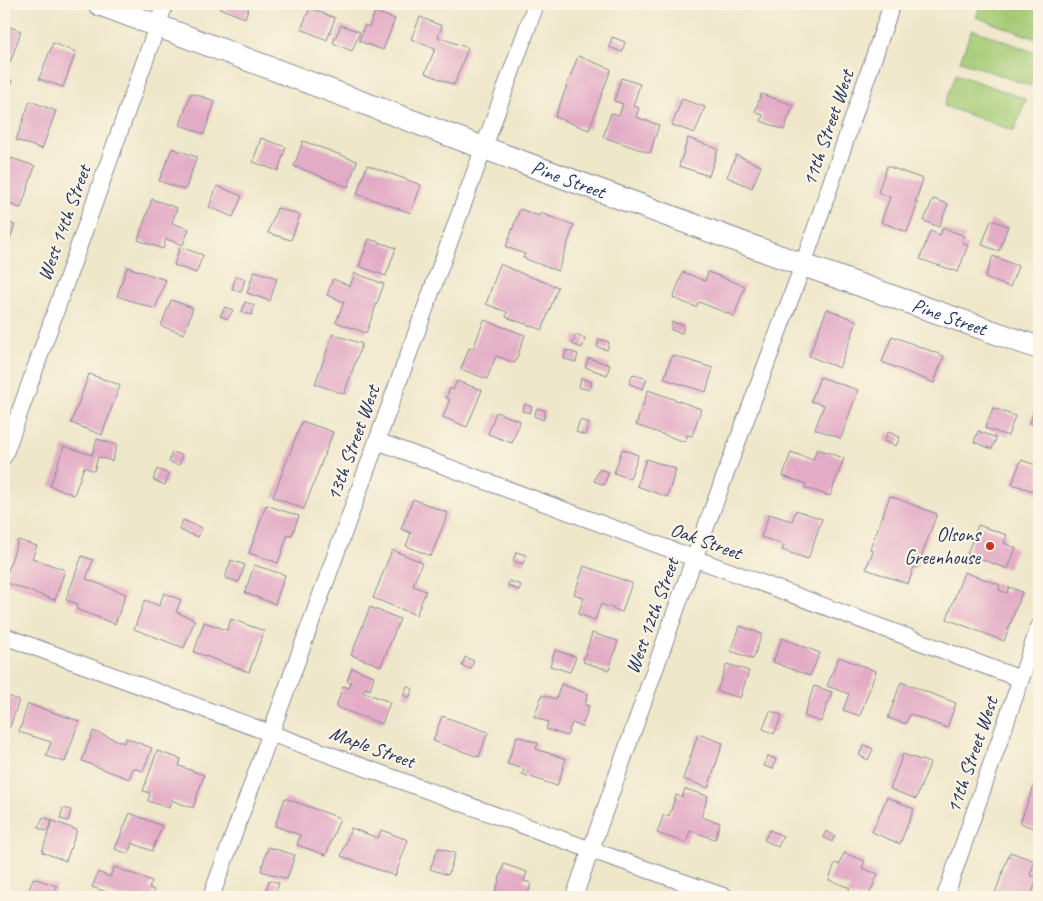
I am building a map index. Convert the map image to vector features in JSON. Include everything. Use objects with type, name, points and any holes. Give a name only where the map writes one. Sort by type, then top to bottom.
[{"type":"street","name":"Pine Street","points":[[99,4],[803,265],[1039,348]]},
{"type":"street","name":"West 14th Street","points":[[4,456],[165,4]]},
{"type":"street","name":"13th Street West","points":[[211,897],[536,4]]},
{"type":"street","name":"11th Street West","points":[[803,265],[892,4]]},
{"type":"street","name":"West 12th Street","points":[[574,897],[694,560],[803,265]]},
{"type":"street","name":"Oak Street","points":[[377,442],[1021,679]]},
{"type":"street","name":"11th Street West","points":[[945,897],[1039,627]]},
{"type":"street","name":"Maple Street","points":[[4,636],[591,850],[726,897]]},
{"type":"green space","points":[[981,4],[1039,4],[1039,40],[976,17]]},
{"type":"green space","points":[[972,29],[1039,54],[1039,60],[1030,86],[960,61]]},
{"type":"green space","points":[[956,74],[1026,99],[1014,131],[944,106]]},
{"type":"building","points":[[220,4],[250,4],[245,18],[219,8]]},
{"type":"building","points":[[362,4],[372,4],[370,9],[361,6]]},
{"type":"building","points":[[310,8],[335,18],[327,40],[301,29]]},
{"type":"building","points":[[375,12],[395,19],[383,50],[359,41],[365,25],[369,27]]},
{"type":"building","points":[[420,17],[442,26],[438,37],[468,48],[454,85],[425,73],[435,49],[411,39]]},
{"type":"building","points":[[4,25],[21,31],[10,63],[4,61]]},
{"type":"building","points":[[341,25],[360,32],[352,51],[333,43]]},
{"type":"building","points":[[612,37],[625,42],[622,52],[609,47]]},
{"type":"building","points":[[53,43],[76,52],[63,87],[39,79]]},
{"type":"building","points":[[578,56],[611,69],[589,130],[555,117]]},
{"type":"building","points":[[621,78],[640,84],[633,106],[639,108],[636,117],[659,125],[650,153],[603,137],[611,113],[619,115],[623,104],[614,101]]},
{"type":"building","points":[[4,79],[12,81],[4,102]]},
{"type":"building","points":[[191,93],[215,101],[204,134],[180,125]]},
{"type":"building","points":[[761,94],[793,105],[784,130],[761,121],[763,115],[755,112]]},
{"type":"building","points":[[682,99],[705,107],[695,133],[672,125]]},
{"type":"building","points":[[30,101],[56,111],[42,149],[16,140]]},
{"type":"building","points":[[261,138],[286,147],[278,171],[253,162]]},
{"type":"building","points":[[688,138],[718,149],[709,176],[679,166]]},
{"type":"building","points":[[303,141],[357,161],[348,187],[294,166]]},
{"type":"building","points":[[172,148],[197,157],[185,190],[159,181]]},
{"type":"building","points":[[736,155],[761,166],[752,188],[727,177]]},
{"type":"building","points":[[11,158],[35,166],[21,208],[4,202],[4,181]]},
{"type":"building","points":[[367,165],[421,185],[411,213],[357,194]]},
{"type":"building","points":[[887,166],[923,179],[915,203],[918,203],[907,232],[881,222],[890,197],[878,192]]},
{"type":"building","points":[[217,186],[242,196],[233,217],[209,207]]},
{"type":"building","points":[[152,199],[177,208],[172,223],[189,229],[183,245],[166,239],[163,249],[138,240]]},
{"type":"building","points":[[933,199],[948,204],[939,227],[924,221]]},
{"type":"building","points":[[277,208],[300,215],[291,240],[268,233]]},
{"type":"building","points":[[520,209],[539,216],[540,213],[574,225],[558,271],[523,258],[525,254],[506,247]]},
{"type":"building","points":[[991,220],[1008,226],[999,251],[982,245]]},
{"type":"building","points":[[4,221],[15,225],[4,255]]},
{"type":"building","points":[[943,228],[965,236],[962,243],[968,245],[958,272],[920,259],[930,231],[940,235]]},
{"type":"building","points":[[369,239],[396,248],[386,276],[359,266]]},
{"type":"building","points":[[180,247],[203,255],[196,273],[174,265]]},
{"type":"building","points":[[993,256],[1018,266],[1010,287],[985,278]]},
{"type":"building","points":[[500,264],[558,287],[542,330],[506,317],[507,312],[486,304]]},
{"type":"building","points":[[127,267],[166,280],[155,309],[117,296]]},
{"type":"building","points":[[254,271],[277,278],[270,301],[247,293]]},
{"type":"building","points":[[683,272],[705,281],[708,272],[745,286],[734,316],[699,302],[696,307],[673,298]]},
{"type":"building","points":[[355,273],[384,284],[366,333],[336,322],[344,302],[327,295],[333,279],[350,286]]},
{"type":"building","points":[[236,276],[245,279],[241,292],[232,289]]},
{"type":"building","points":[[171,300],[193,308],[184,334],[161,326]]},
{"type":"building","points":[[245,302],[254,305],[252,315],[242,312]]},
{"type":"building","points":[[225,307],[233,310],[228,319],[220,316]]},
{"type":"building","points":[[827,309],[857,321],[839,368],[809,356]]},
{"type":"building","points":[[484,320],[525,335],[515,363],[496,356],[487,379],[461,369],[469,348],[473,349]]},
{"type":"building","points":[[672,322],[684,325],[682,333],[671,330]]},
{"type":"building","points":[[333,334],[362,344],[344,394],[315,384]]},
{"type":"building","points":[[576,335],[585,339],[582,348],[572,344]]},
{"type":"building","points":[[892,336],[944,356],[934,383],[882,362]]},
{"type":"building","points":[[599,339],[609,342],[607,350],[597,347]]},
{"type":"building","points":[[566,350],[578,354],[576,362],[564,359]]},
{"type":"building","points":[[672,355],[713,368],[706,392],[664,379]]},
{"type":"building","points":[[589,358],[610,365],[607,375],[585,367]]},
{"type":"building","points":[[89,374],[120,385],[102,435],[71,423]]},
{"type":"building","points":[[633,374],[647,379],[643,389],[629,384]]},
{"type":"building","points":[[820,377],[858,390],[841,438],[815,429],[824,405],[811,401]]},
{"type":"building","points":[[581,378],[592,382],[589,390],[579,387]]},
{"type":"building","points":[[457,381],[482,390],[467,427],[443,417],[450,399],[446,398],[450,388],[453,390]]},
{"type":"building","points":[[648,390],[701,409],[692,436],[687,435],[685,442],[636,425]]},
{"type":"building","points":[[1039,400],[1039,426],[1030,423]]},
{"type":"building","points":[[525,404],[532,407],[530,413],[522,411]]},
{"type":"building","points":[[537,408],[546,411],[543,420],[534,416]]},
{"type":"building","points":[[993,408],[1015,416],[1008,436],[985,428]]},
{"type":"building","points":[[496,412],[520,421],[512,443],[488,434]]},
{"type":"building","points":[[580,420],[589,423],[585,435],[576,432]]},
{"type":"building","points":[[302,421],[333,432],[304,509],[273,497]]},
{"type":"building","points":[[978,431],[996,438],[992,449],[974,442]]},
{"type":"building","points":[[888,432],[900,437],[896,446],[884,441]]},
{"type":"building","points":[[97,439],[117,445],[112,461],[98,457],[94,471],[84,467],[74,495],[50,486],[64,446],[92,455]]},
{"type":"building","points":[[622,449],[638,455],[630,479],[614,473]]},
{"type":"building","points":[[817,449],[844,458],[830,496],[805,488],[806,484],[783,476],[791,452],[813,460]]},
{"type":"building","points":[[172,452],[182,455],[179,465],[169,462]]},
{"type":"building","points":[[646,459],[676,469],[667,497],[637,486]]},
{"type":"building","points":[[1021,460],[1039,466],[1039,493],[1012,484]]},
{"type":"building","points":[[157,469],[169,474],[165,485],[153,480]]},
{"type":"building","points":[[599,469],[609,472],[604,485],[594,481]]},
{"type":"building","points":[[890,496],[937,514],[917,568],[914,567],[908,584],[866,569],[873,551],[870,549]]},
{"type":"building","points":[[413,499],[448,513],[431,556],[406,546],[411,533],[401,529]]},
{"type":"building","points":[[266,505],[299,516],[292,535],[288,534],[278,563],[249,553]]},
{"type":"building","points":[[796,510],[822,519],[808,559],[782,550],[784,545],[761,537],[769,514],[792,521]]},
{"type":"building","points":[[183,520],[202,528],[198,537],[179,530]]},
{"type":"building","name":"Olsons Greenhouse","points":[[978,525],[1007,535],[1004,543],[1016,548],[1008,569],[967,554]]},
{"type":"building","points":[[18,540],[37,546],[32,558],[65,570],[55,600],[4,582]]},
{"type":"building","points":[[392,550],[422,562],[413,586],[426,591],[416,615],[373,598]]},
{"type":"building","points":[[516,552],[526,555],[523,564],[513,561]]},
{"type":"building","points":[[82,556],[93,560],[86,579],[126,594],[115,624],[76,609],[78,604],[66,600]]},
{"type":"building","points":[[231,560],[245,565],[239,582],[225,578]]},
{"type":"building","points":[[254,565],[285,575],[275,604],[245,593]]},
{"type":"building","points":[[584,566],[632,583],[622,612],[601,604],[595,620],[578,614],[584,598],[574,594]]},
{"type":"building","points":[[964,572],[1000,585],[999,590],[1007,593],[1009,587],[1022,592],[1004,641],[947,619]]},
{"type":"building","points":[[509,581],[521,585],[519,590],[508,586]]},
{"type":"building","points":[[164,593],[181,600],[176,612],[195,620],[184,648],[134,629],[145,600],[159,606]]},
{"type":"building","points":[[370,607],[400,619],[381,666],[351,655]]},
{"type":"building","points":[[231,619],[264,631],[249,672],[194,652],[204,622],[227,630]]},
{"type":"building","points":[[740,626],[762,634],[753,659],[731,651]]},
{"type":"building","points":[[592,633],[618,641],[609,670],[583,662]]},
{"type":"building","points":[[782,638],[820,653],[810,676],[773,662]]},
{"type":"building","points":[[555,650],[576,657],[570,672],[550,666]]},
{"type":"building","points":[[465,657],[474,661],[471,669],[462,666]]},
{"type":"building","points":[[839,657],[876,671],[860,716],[843,710],[849,694],[827,686]]},
{"type":"building","points":[[727,664],[749,671],[740,698],[717,691]]},
{"type":"building","points":[[352,668],[374,676],[370,690],[364,688],[363,692],[390,702],[382,724],[336,707],[343,686],[349,688],[351,682],[347,681]]},
{"type":"building","points":[[901,682],[956,703],[947,728],[910,714],[906,724],[888,718]]},
{"type":"building","points":[[561,684],[588,694],[585,705],[589,706],[582,727],[572,723],[567,736],[546,729],[548,722],[534,717],[542,695],[556,699]]},
{"type":"building","points":[[407,686],[413,689],[409,698],[403,695]]},
{"type":"building","points":[[814,686],[832,692],[821,722],[804,716]]},
{"type":"building","points":[[4,695],[19,700],[10,727],[4,725]]},
{"type":"building","points":[[28,704],[79,721],[65,762],[46,756],[51,742],[19,732]]},
{"type":"building","points":[[770,711],[782,715],[774,734],[763,729]]},
{"type":"building","points":[[442,716],[488,732],[479,757],[433,741]]},
{"type":"building","points":[[93,731],[124,743],[126,738],[152,748],[143,771],[133,768],[129,779],[82,761]]},
{"type":"building","points":[[698,734],[723,743],[708,788],[683,779]]},
{"type":"building","points":[[517,736],[538,743],[536,749],[566,759],[557,786],[522,774],[524,769],[507,764]]},
{"type":"building","points":[[864,745],[873,749],[868,760],[859,755]]},
{"type":"building","points":[[157,751],[181,759],[179,766],[204,775],[193,808],[171,800],[169,808],[148,801],[150,793],[143,791]]},
{"type":"building","points":[[903,754],[930,763],[916,799],[890,789]]},
{"type":"building","points":[[768,756],[776,759],[773,769],[764,766]]},
{"type":"building","points":[[1035,783],[1039,785],[1039,830],[1020,823]]},
{"type":"building","points":[[4,784],[9,785],[6,796],[4,795]]},
{"type":"building","points":[[685,789],[708,796],[701,817],[720,823],[715,839],[690,831],[686,843],[657,833],[664,814],[669,816],[676,795],[682,797]]},
{"type":"building","points":[[887,797],[914,809],[900,844],[872,832]]},
{"type":"building","points":[[285,798],[340,818],[326,855],[297,845],[300,835],[275,826]]},
{"type":"building","points":[[63,808],[71,810],[68,821],[60,819]]},
{"type":"building","points":[[130,813],[162,826],[152,851],[132,843],[128,854],[115,849]]},
{"type":"building","points":[[43,817],[77,830],[66,861],[42,852],[52,821],[47,831],[38,828]]},
{"type":"building","points":[[351,828],[378,838],[381,830],[408,840],[395,876],[341,856]]},
{"type":"building","points":[[770,830],[783,836],[778,847],[764,840]]},
{"type":"building","points":[[826,831],[835,836],[832,842],[823,837]]},
{"type":"building","points":[[268,847],[295,855],[287,879],[261,871]]},
{"type":"building","points":[[438,848],[455,853],[448,875],[430,869]]},
{"type":"building","points":[[1010,852],[1035,861],[1030,875],[1038,878],[1030,897],[1007,897],[995,893]]},
{"type":"building","points":[[844,853],[865,861],[862,868],[878,874],[868,897],[855,897],[847,894],[850,888],[829,880],[835,863],[839,865]]},
{"type":"building","points":[[504,864],[527,872],[524,881],[531,883],[528,894],[520,892],[518,897],[507,897],[495,893]]},
{"type":"building","points":[[114,867],[152,881],[149,888],[154,890],[151,897],[120,897],[92,887],[98,872],[110,877]]},
{"type":"building","points":[[33,878],[57,886],[53,897],[27,897]]},
{"type":"building","points":[[269,880],[279,883],[275,895],[266,892]]},
{"type":"place","name":"Olsons Greenhouse","points":[[990,546]]}]
